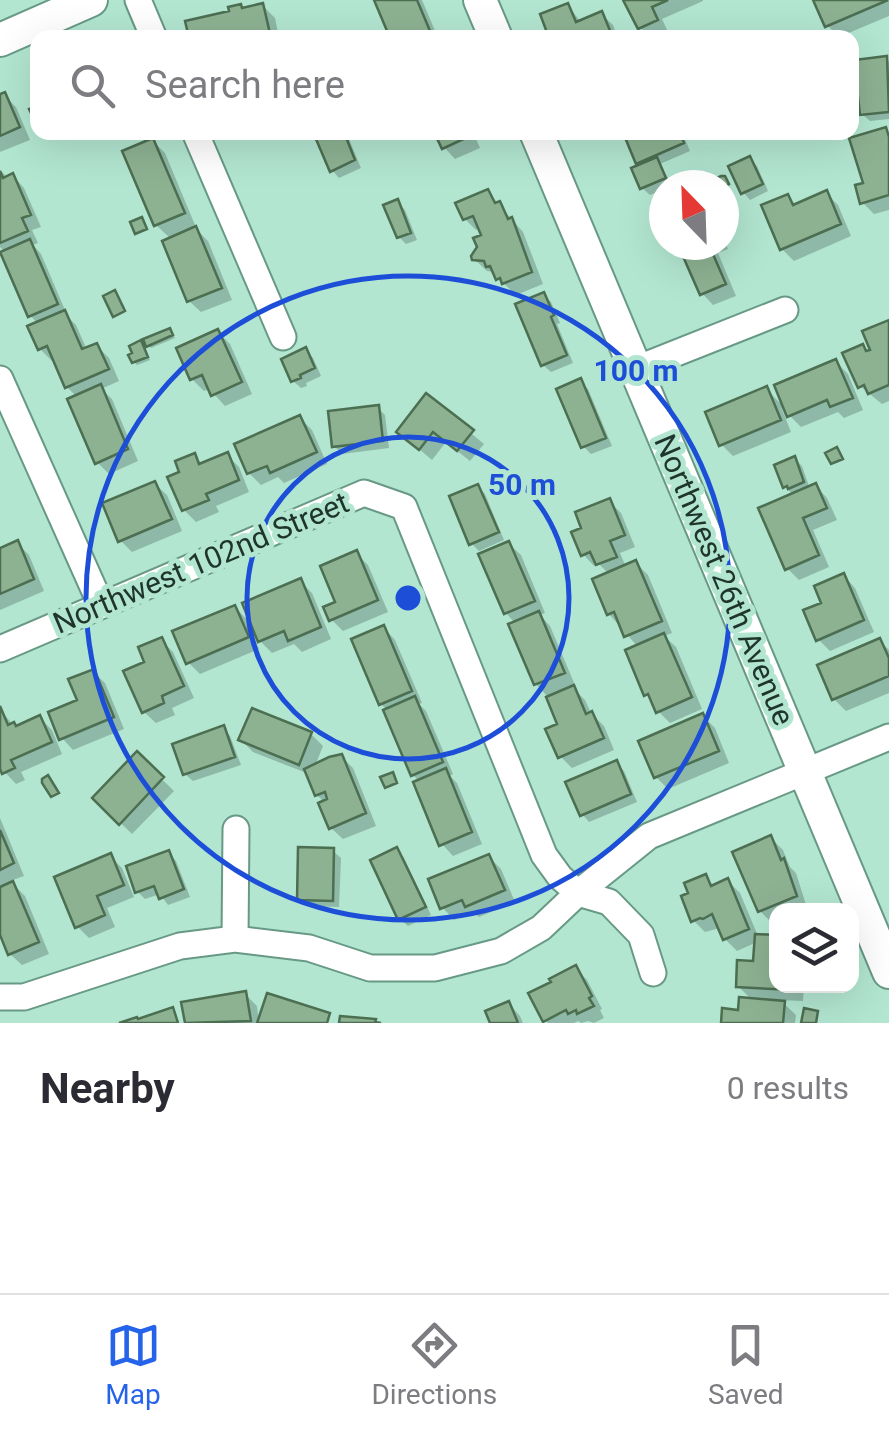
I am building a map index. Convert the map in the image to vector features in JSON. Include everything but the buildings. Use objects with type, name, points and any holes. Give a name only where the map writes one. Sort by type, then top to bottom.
[{"type":"street","points":[[0,40],[91,0]]},
{"type":"street","points":[[138,0],[151,30]]},
{"type":"street","points":[[480,0],[493,30]]},
{"type":"street","points":[[198,140],[283,337]]},
{"type":"street","name":"Northwest 26th Avenue","points":[[539,140],[889,972]]},
{"type":"street","points":[[636,369],[785,310]]},
{"type":"street","points":[[0,379],[101,606]]},
{"type":"street","name":"Northwest 102nd Street","points":[[0,649],[364,493],[404,506],[544,855],[578,893]]},
{"type":"street","points":[[0,997],[24,996],[180,946],[235,939],[309,948],[370,968],[435,968],[501,951],[541,928],[650,836],[889,737]]},
{"type":"street","points":[[235,939],[236,829]]},
{"type":"street","points":[[578,893],[609,902],[642,935],[654,973]]}]
